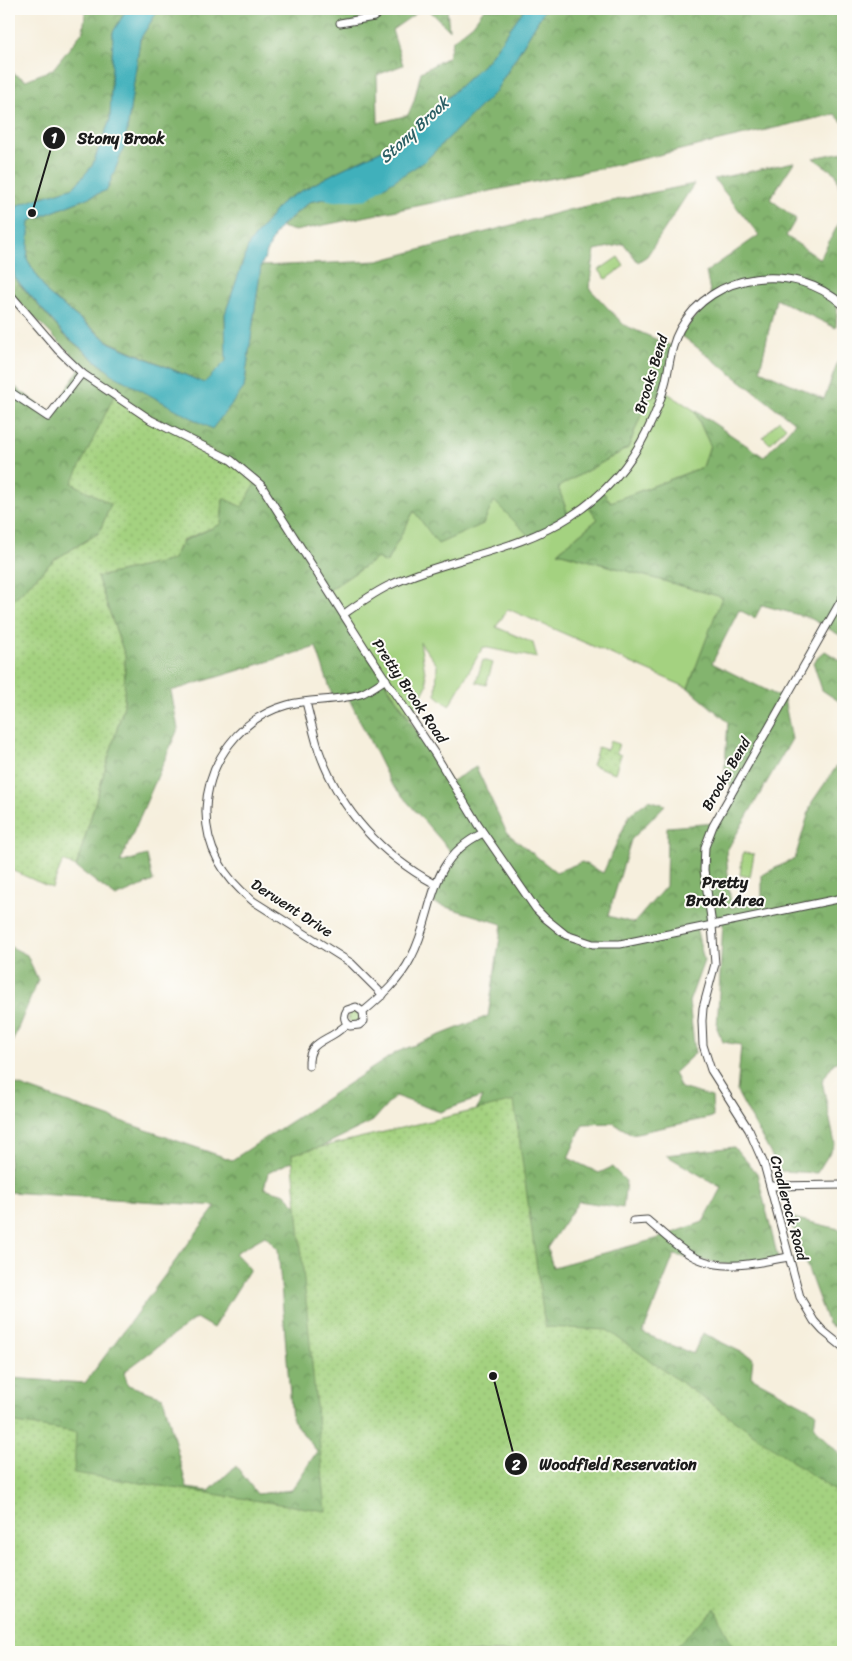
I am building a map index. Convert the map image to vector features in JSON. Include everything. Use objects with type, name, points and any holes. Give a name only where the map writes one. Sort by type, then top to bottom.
[{"type":"street","points":[[340,24],[374,17],[383,9]]},
{"type":"street","name":"Brooks Bend","points":[[344,614],[375,593],[405,579],[541,533],[571,516],[595,498],[624,468],[638,447],[657,407],[666,379],[671,353],[680,328],[695,309],[714,293],[724,287],[747,280],[788,278],[813,285],[843,304]]},
{"type":"street","name":"Pretty Brook Road","points":[[9,293],[58,350],[82,373],[151,420],[231,460],[261,485],[435,754],[483,833],[544,918],[566,935],[593,944],[620,944],[843,898]]},
{"type":"street","points":[[9,391],[48,417],[82,373]]},
{"type":"street","name":"Brooks Bend","points":[[712,925],[704,870],[704,853],[708,836],[843,597]]},
{"type":"street","name":"Derwent Drive","points":[[382,995],[352,962],[242,893],[225,873],[214,852],[206,815],[208,788],[217,763],[224,751],[241,731],[263,715],[288,705],[362,693],[386,679]]},
{"type":"street","points":[[306,702],[320,753],[328,773],[348,808],[388,854],[435,884]]},
{"type":"street","points":[[363,1012],[396,981],[412,957],[418,943],[435,884],[452,856],[462,846],[483,833]]},
{"type":"street","name":"Cradlerock Road","points":[[712,925],[716,964],[703,1008],[702,1021],[703,1045],[707,1058],[714,1075],[740,1114],[757,1147],[771,1186],[795,1285],[806,1310],[823,1331],[843,1347]]},
{"type":"street","points":[[356,1007],[363,1012],[364,1018],[359,1025],[353,1026],[348,1024],[344,1015],[350,1008],[356,1007]]},
{"type":"street","points":[[309,1066],[308,1055],[317,1043],[348,1024]]},
{"type":"street","points":[[771,1186],[843,1185]]},
{"type":"street","points":[[633,1221],[647,1220],[683,1250],[715,1265],[736,1266],[788,1257]]},
{"type":"green space","points":[[86,9],[127,9],[113,32],[110,120],[92,166],[74,187],[18,205],[9,224],[9,71],[26,80],[53,69],[83,31]]},
{"type":"green space","points":[[159,9],[422,9],[392,30],[403,65],[377,75],[378,123],[408,115],[414,101],[421,72],[448,57],[453,40],[473,24],[484,9],[524,9],[487,61],[399,142],[338,171],[283,201],[249,244],[225,314],[226,361],[204,383],[110,342],[48,294],[27,259],[30,221],[107,190],[125,145],[140,39]]},
{"type":"green space","points":[[428,9],[447,9],[449,30]]},
{"type":"green space","points":[[545,9],[843,9],[843,123],[835,114],[607,167],[295,231],[281,227],[309,202],[384,187],[495,92]]},
{"type":"green space","points":[[843,152],[843,202],[836,174],[813,158]]},
{"type":"green space","points":[[794,162],[770,199],[796,219],[786,236],[820,259],[843,215],[843,287],[838,297],[836,328],[776,299],[760,370],[824,399],[843,353],[843,637],[810,618],[762,605],[755,618],[739,610],[712,663],[784,699],[792,739],[726,852],[731,908],[762,898],[762,875],[795,858],[812,802],[843,757],[843,1058],[833,1064],[822,1081],[835,1144],[817,1173],[780,1171],[737,1092],[741,1045],[723,1042],[717,1028],[723,922],[696,927],[704,961],[689,1002],[695,1053],[674,1073],[681,1088],[712,1097],[713,1117],[632,1134],[613,1123],[583,1124],[568,1158],[599,1173],[612,1167],[626,1181],[623,1208],[579,1201],[547,1248],[553,1267],[656,1239],[703,1222],[722,1188],[666,1155],[734,1147],[757,1173],[778,1258],[734,1266],[674,1255],[643,1333],[693,1354],[703,1333],[753,1358],[751,1377],[816,1412],[814,1427],[843,1458],[843,1652],[9,1652],[9,1378],[85,1383],[216,1206],[9,1192],[9,1082],[232,1160],[397,1052],[488,1016],[502,924],[430,902],[454,855],[390,782],[347,695],[333,697],[316,647],[171,691],[178,729],[120,863],[147,855],[153,881],[116,897],[76,867],[124,705],[125,656],[97,577],[172,560],[183,541],[221,524],[223,498],[257,480],[72,483],[111,504],[99,533],[54,560],[9,604],[9,382],[51,414],[82,365],[18,301],[9,303],[9,250],[15,279],[64,335],[113,375],[244,388],[261,266],[378,261],[568,210],[694,184],[647,256],[638,262],[624,244],[595,250],[589,288],[624,325],[676,348],[664,391],[647,400],[628,448],[558,487],[569,517],[529,536],[494,501],[483,524],[438,544],[414,511],[386,563],[377,558],[326,592],[450,782],[476,767],[507,833],[556,872],[582,862],[603,873],[630,814],[649,800],[665,805],[631,840],[608,916],[634,923],[666,886],[667,827],[716,823],[734,790],[724,778],[728,722],[688,688],[722,597],[558,552],[598,519],[587,505],[602,491],[611,502],[703,467],[710,445],[694,410],[764,457],[795,423],[681,335],[711,296],[706,272],[759,235],[714,179]],"holes":[[[395,1096],[440,1112],[482,1097],[459,1149],[313,1222],[285,1194],[264,1188],[268,1173],[373,1121]],[[265,1236],[278,1249],[292,1420],[317,1451],[292,1490],[257,1494],[236,1466],[209,1491],[187,1488],[163,1397],[128,1385],[124,1372],[196,1318],[213,1328],[250,1269],[235,1253]]]},
{"type":"green space","points":[[618,257],[624,266],[606,279],[599,270]]},
{"type":"green space","points":[[664,391],[694,410],[710,445],[703,467],[611,502],[602,492],[598,519],[558,552],[723,597],[688,688],[508,609],[496,627],[533,643],[537,658],[483,647],[449,706],[436,695],[437,665],[420,642],[427,685],[410,719],[326,592],[377,558],[386,563],[414,511],[494,501],[569,517],[558,487],[628,448],[647,399]]},
{"type":"green space","points":[[115,394],[247,470],[257,480],[242,507],[223,498],[221,524],[183,540],[172,560],[97,577],[125,656],[124,705],[76,867],[63,861],[52,888],[9,869],[9,604],[54,560],[99,533],[111,504],[72,483]]},
{"type":"green space","points":[[779,420],[786,427],[770,444],[763,437]]},
{"type":"green space","points":[[825,651],[843,662],[843,704],[822,690],[813,662]]},
{"type":"green space","points":[[483,660],[493,663],[486,685],[476,682]]},
{"type":"green space","points":[[610,741],[619,744],[616,753],[621,755],[615,773],[592,765],[598,747],[607,750]]},
{"type":"green space","points":[[743,853],[754,854],[750,877],[740,875]]},
{"type":"green space","points":[[9,946],[27,955],[38,980],[9,1050]]},
{"type":"green space","points":[[356,1011],[359,1012],[359,1022],[352,1023],[349,1022],[348,1015],[349,1012]]},
{"type":"green space","points":[[514,1101],[545,1327],[607,1330],[843,1497],[843,1652],[735,1652],[715,1608],[670,1652],[9,1652],[9,1422],[76,1432],[74,1473],[326,1511],[292,1154]]},
{"type":"green space","points":[[789,1217],[843,1230],[843,1332],[828,1324]]},
{"type":"water","name":"Stony Brook","points":[[127,9],[159,9],[140,39],[125,145],[107,190],[30,221],[27,259],[48,294],[110,343],[204,383],[226,361],[225,314],[249,244],[283,201],[338,171],[399,142],[487,61],[524,9],[545,9],[495,92],[425,161],[384,187],[309,202],[281,226],[275,234],[261,266],[244,388],[212,429],[113,375],[64,334],[15,278],[9,250],[9,224],[18,205],[74,187],[92,166],[110,120],[113,32]]},
{"type":"waterway","name":"Stony Brook","points":[[841,9],[843,13]]},
{"type":"waterway","name":"Stony Brook","points":[[331,196],[365,194],[383,181]]},
{"type":"place","name":"Stony Brook","points":[[32,213]]},
{"type":"place","name":"Woodfield Reservation","points":[[493,1376]]},
{"type":"district","name":"Pretty Brook Area","points":[[725,891]]}]
